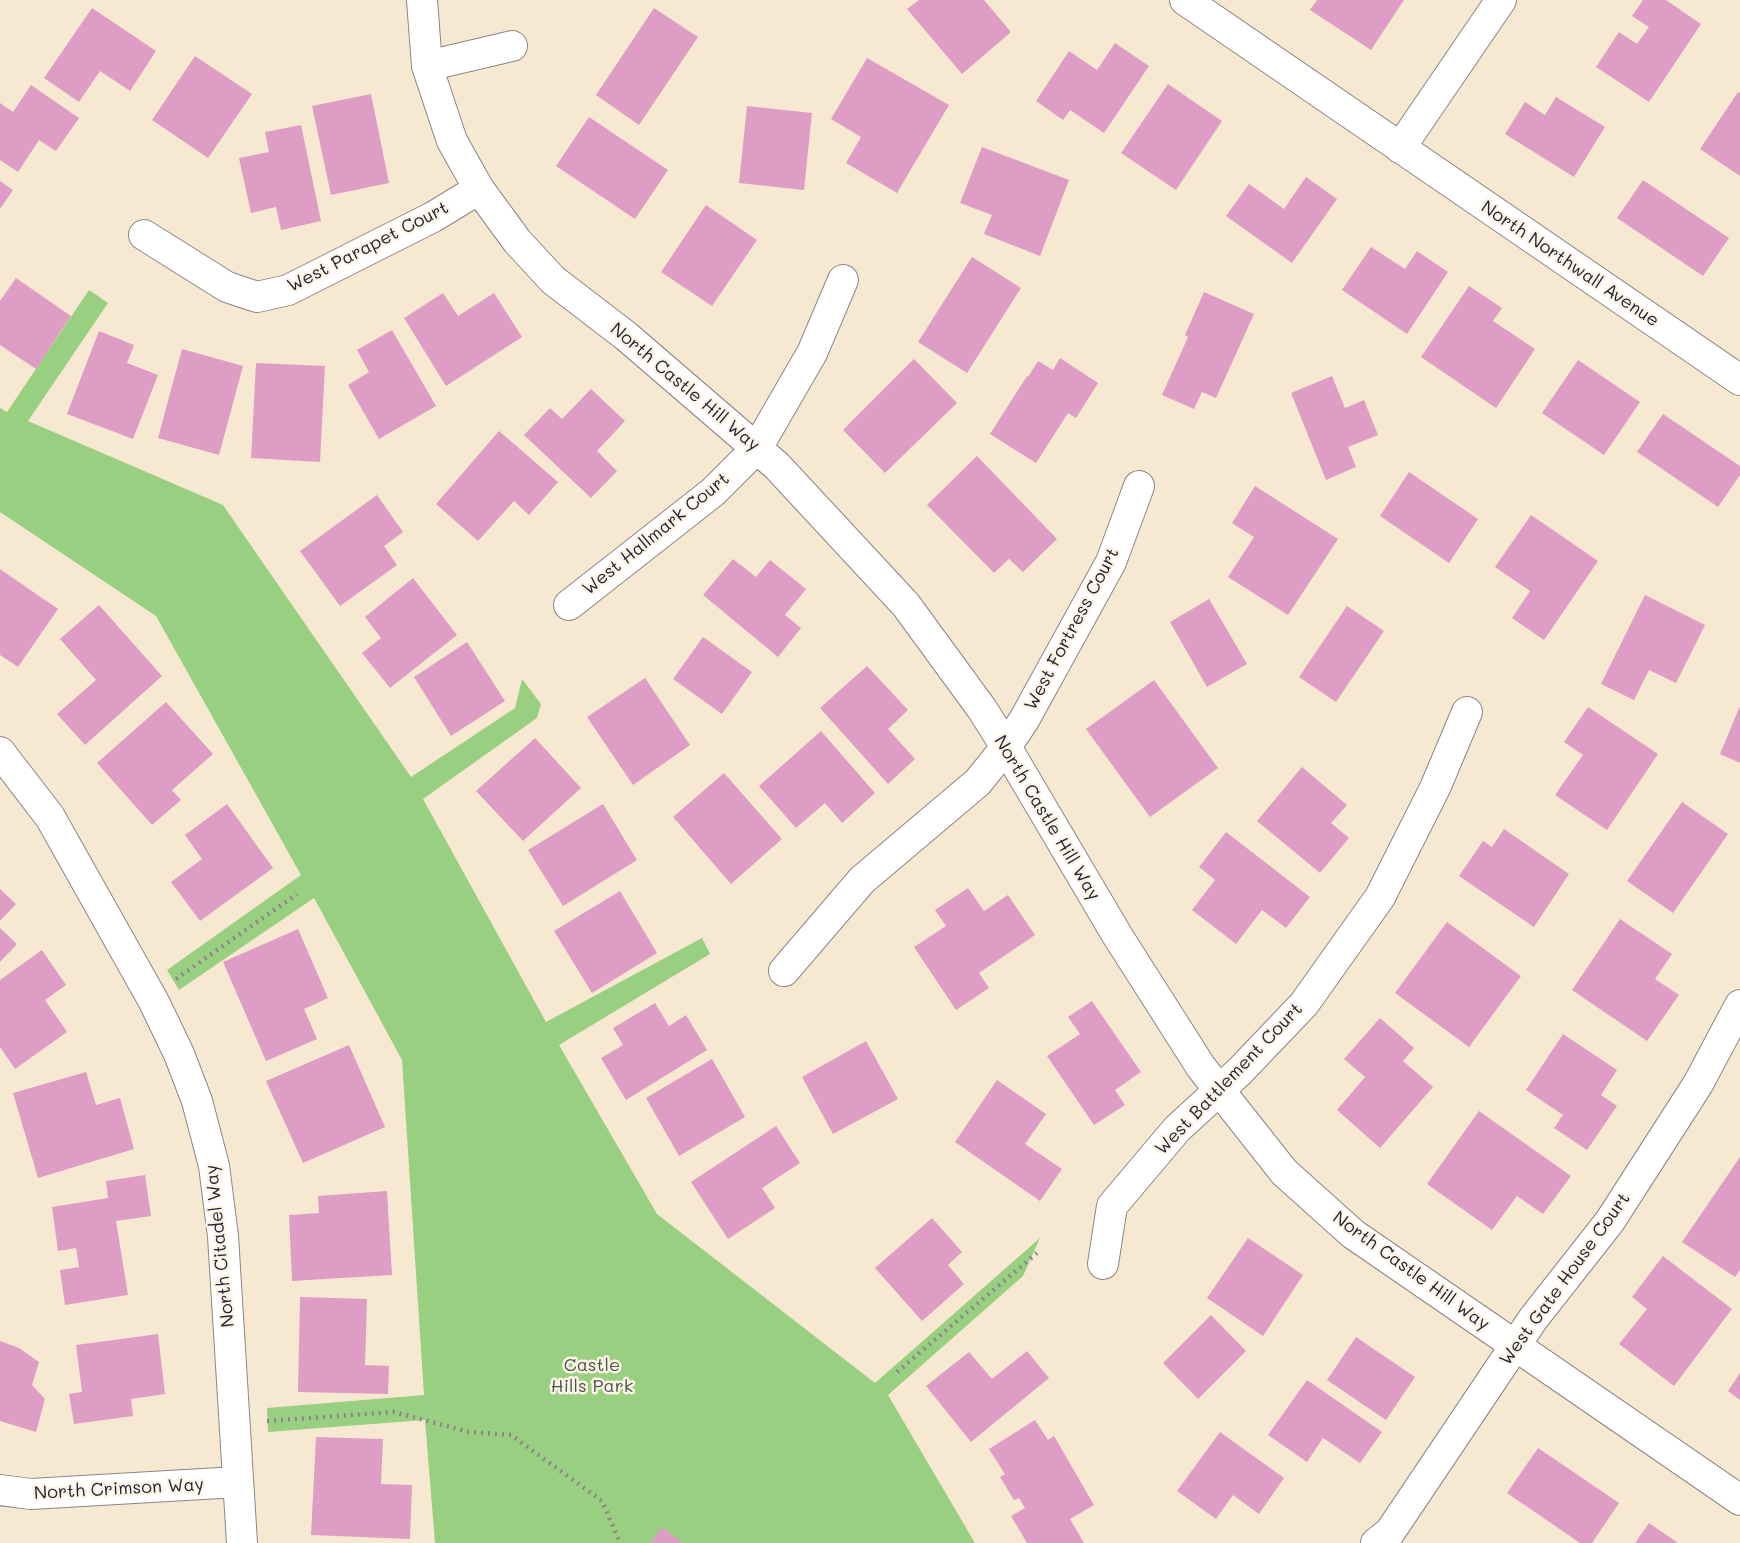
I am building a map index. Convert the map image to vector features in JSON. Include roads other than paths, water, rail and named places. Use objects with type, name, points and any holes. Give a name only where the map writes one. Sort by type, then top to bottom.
[{"type":"street","name":"North Castle Hill Way","points":[[422,0],[427,66],[453,141],[480,189],[517,241],[553,280],[626,336],[777,466],[906,605],[982,709],[1117,935],[1201,1067],[1284,1172],[1353,1234],[1740,1500]]},
{"type":"street","name":"North Northwall Avenue","points":[[1185,0],[1400,148],[1736,370]]},
{"type":"street","points":[[1400,148],[1501,0]]},
{"type":"street","points":[[427,66],[512,46]]},
{"type":"street","name":"West Parapet Court","points":[[145,235],[227,287],[257,297],[288,289],[433,217],[480,189]]},
{"type":"street","name":"West Hallmark Court","points":[[569,605],[713,492],[757,448],[811,353],[843,279]]},
{"type":"street","name":"West Fortress Court","points":[[784,971],[862,880],[978,782],[1006,747],[1024,720],[1111,562],[1139,486]]},
{"type":"street","name":"West Battlement Court","points":[[1103,1264],[1112,1206],[1177,1129],[1240,1071],[1304,1003],[1380,897],[1435,788],[1467,712]]},
{"type":"street","name":"North Citadel Way","points":[[0,752],[50,817],[76,863],[154,1002],[179,1054],[197,1101],[214,1166],[223,1236],[242,1543]]},
{"type":"street","name":"West Gate House Court","points":[[1376,1543],[1390,1532],[1533,1319],[1610,1221],[1698,1084],[1740,1005]]},
{"type":"street","name":"North Crimson Way","points":[[0,1490],[32,1494],[237,1482]]},
{"type":"park label","name":"Castle Hills Park","points":[[592,1375]]}]
